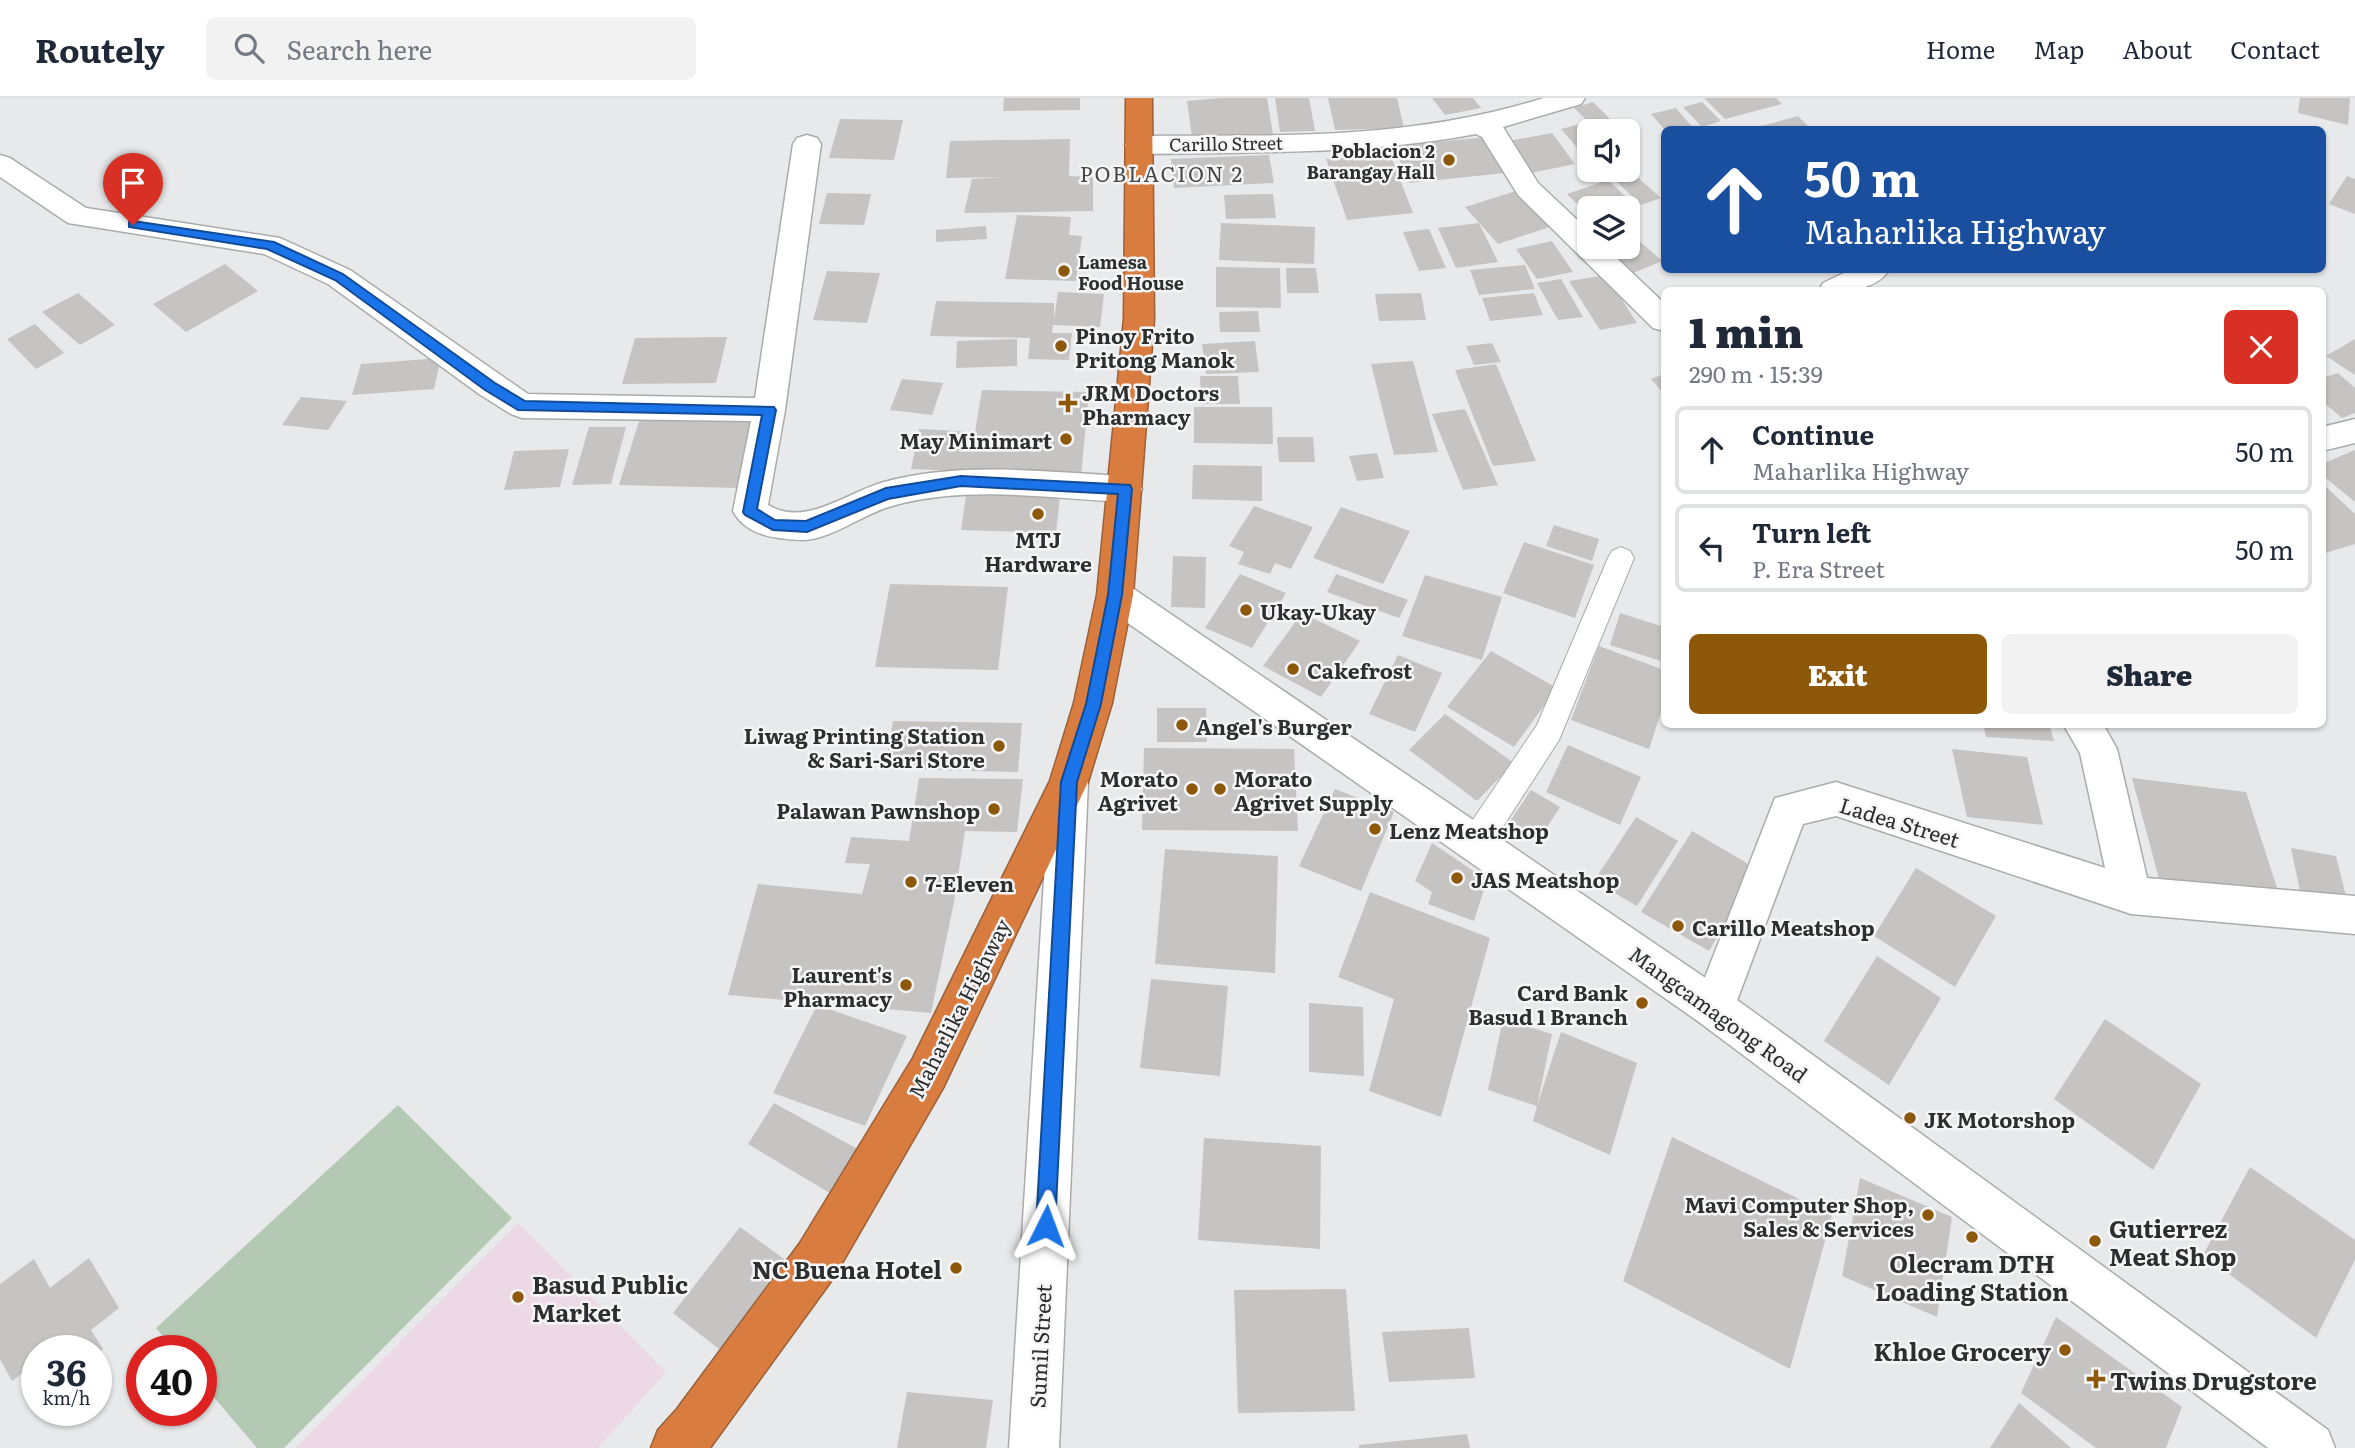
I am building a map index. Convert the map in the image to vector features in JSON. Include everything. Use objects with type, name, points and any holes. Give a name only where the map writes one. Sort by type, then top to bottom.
[{"type":"highway","name":"Maharlika Highway","points":[[677,1448],[817,1260],[928,1073],[1069,782],[1093,704],[1115,595],[1139,319],[1139,98]]},
{"type":"street","name":"Carillo Street","points":[[1139,145],[1323,142],[1406,136],[1479,125],[1572,98]]},
{"type":"street","points":[[1479,125],[1492,131],[1528,189],[1661,318]]},
{"type":"street","points":[[807,144],[769,410],[750,512],[773,525],[807,527],[886,494],[961,481],[1125,489]]},
{"type":"street","points":[[0,164],[78,216],[270,245],[339,277],[522,406],[769,410]]},
{"type":"street","points":[[1840,287],[1868,273]]},
{"type":"street","points":[[2326,438],[2355,431]]},
{"type":"street","name":"Mangcamagong Road","points":[[1115,595],[1714,1007],[2310,1448]]},
{"type":"street","points":[[2085,728],[2098,749],[2131,895]]},
{"type":"street","name":"Sumil Street","points":[[1034,1448],[1069,782]]},
{"type":"street","name":"Ladea Street","points":[[1714,1007],[1789,810],[1836,799],[2131,895],[2355,915]]},
{"type":"lane","points":[[1475,843],[1549,731],[1622,558]]},
{"type":"shaded area","name":"Basud Public Market","points":[[518,1223],[666,1372],[598,1448],[295,1448]]},
{"type":"green space","points":[[398,1105],[512,1218],[284,1448],[257,1448],[217,1401],[217,1335],[162,1335],[156,1328]]},
{"type":"building","points":[[1004,98],[1080,98],[1080,110],[1003,111]]},
{"type":"building","points":[[1267,98],[1273,134],[1192,137],[1187,101]]},
{"type":"building","points":[[1275,98],[1309,98],[1315,131],[1280,132]]},
{"type":"building","points":[[1328,98],[1397,98],[1404,128],[1335,130]]},
{"type":"building","points":[[1432,98],[1473,98],[1481,108],[1445,115]]},
{"type":"building","points":[[1704,98],[1776,98],[1782,104],[1725,119]]},
{"type":"building","points":[[2300,98],[2350,98],[2348,125],[2298,113]]},
{"type":"building","points":[[1593,102],[1610,119],[1586,119],[1574,108]]},
{"type":"building","points":[[1702,102],[1721,121],[1701,126],[1683,107]]},
{"type":"building","points":[[1676,108],[1692,126],[1662,126],[1651,114]]},
{"type":"building","points":[[1798,116],[1808,126],[1762,126]]},
{"type":"building","points":[[840,119],[903,120],[894,160],[829,158]]},
{"type":"building","points":[[1577,125],[1577,148],[1561,129]]},
{"type":"building","points":[[1552,133],[1575,164],[1531,173],[1509,141]]},
{"type":"building","name":"Poblacion 2 Barangay Hall","points":[[1488,137],[1505,173],[1409,183],[1394,146]]},
{"type":"building","points":[[1070,139],[1069,176],[1093,177],[1093,211],[964,213],[972,179],[1004,177],[946,178],[950,141]]},
{"type":"building","points":[[1390,154],[1413,213],[1347,220],[1326,159]]},
{"type":"building","points":[[1269,155],[1274,183],[1174,188],[1171,159]]},
{"type":"building","points":[[2347,176],[2355,179],[2355,214],[2329,204]]},
{"type":"building","points":[[1640,179],[1661,198],[1641,205],[1640,196],[1632,196],[1617,182],[1640,182]]},
{"type":"building","points":[[1602,182],[1610,182],[1625,196],[1577,196],[1577,204],[1567,194]]},
{"type":"building","points":[[1516,191],[1550,227],[1498,244],[1465,207]]},
{"type":"building","points":[[827,193],[871,194],[864,225],[819,224]]},
{"type":"building","points":[[1273,194],[1276,218],[1226,219],[1224,195]]},
{"type":"building","points":[[1017,215],[1071,217],[1069,235],[1082,236],[1076,281],[1005,279]]},
{"type":"building","points":[[1221,223],[1315,227],[1314,264],[1219,260]]},
{"type":"building","points":[[1479,223],[1498,262],[1456,268],[1438,228]]},
{"type":"building","points":[[986,226],[987,239],[936,242],[936,230]]},
{"type":"building","points":[[1429,229],[1446,268],[1419,271],[1403,232]]},
{"type":"building","points":[[1552,241],[1573,272],[1537,279],[1516,249]]},
{"type":"building","points":[[1640,242],[1661,260],[1661,261],[1624,277],[1604,259],[1640,259]]},
{"type":"building","points":[[225,264],[258,291],[186,332],[153,304]]},
{"type":"building","points":[[1525,265],[1535,289],[1479,295],[1470,270]]},
{"type":"building","points":[[1216,267],[1280,268],[1281,308],[1216,307]]},
{"type":"building","points":[[1286,268],[1316,268],[1319,293],[1287,293]]},
{"type":"building","points":[[827,271],[880,273],[867,323],[813,320]]},
{"type":"building","points":[[1606,275],[1637,323],[1600,330],[1569,281]]},
{"type":"building","points":[[1561,279],[1583,317],[1558,320],[1537,283]]},
{"type":"building","points":[[1058,292],[1104,294],[1100,327],[1053,325],[1052,333],[1072,333],[1069,360],[1028,359],[1030,338],[930,336],[936,301],[1054,303],[1054,319]]},
{"type":"building","points":[[78,293],[115,325],[80,345],[42,312]]},
{"type":"building","points":[[1421,293],[1426,320],[1379,321],[1375,294]]},
{"type":"building","points":[[1534,293],[1543,315],[1490,321],[1482,298]]},
{"type":"building","points":[[1258,311],[1260,332],[1220,332],[1219,312]]},
{"type":"building","points":[[35,324],[64,353],[36,369],[7,339]]},
{"type":"building","points":[[727,337],[716,383],[622,384],[635,338]]},
{"type":"building","points":[[1017,339],[1017,366],[956,368],[957,341]]},
{"type":"building","points":[[2355,339],[2355,375],[2326,356]]},
{"type":"building","points":[[1255,341],[1259,372],[1206,374],[1202,344]]},
{"type":"building","points":[[1492,343],[1501,362],[1474,365],[1466,346]]},
{"type":"building","points":[[441,358],[434,389],[352,395],[361,364]]},
{"type":"building","points":[[1413,361],[1438,452],[1394,455],[1371,364]]},
{"type":"building","points":[[1496,364],[1536,461],[1493,466],[1455,370]]},
{"type":"building","points":[[2338,373],[2355,388],[2355,413],[2342,418],[2326,404],[2326,377]]},
{"type":"building","points":[[1661,375],[1661,391],[1651,379]]},
{"type":"building","points":[[1200,376],[1238,376],[1240,404],[1201,404]]},
{"type":"building","points":[[902,379],[943,383],[932,415],[890,410]]},
{"type":"building","points":[[982,390],[1089,392],[1081,476],[911,469],[919,429],[975,432]]},
{"type":"building","points":[[301,397],[347,401],[328,430],[282,425]]},
{"type":"building","points":[[1194,407],[1272,407],[1273,444],[1194,443]]},
{"type":"building","points":[[1465,409],[1498,485],[1463,490],[1432,414]]},
{"type":"building","points":[[640,418],[755,421],[738,488],[619,485]]},
{"type":"building","points":[[589,427],[626,427],[611,484],[572,485]]},
{"type":"building","points":[[1277,437],[1313,437],[1315,462],[1279,462]]},
{"type":"building","points":[[569,449],[560,487],[504,490],[514,451]]},
{"type":"building","points":[[2355,450],[2355,502],[2326,478],[2326,462]]},
{"type":"building","points":[[1377,453],[1384,478],[1357,481],[1349,456]]},
{"type":"building","points":[[1193,465],[1262,466],[1262,501],[1192,499]]},
{"type":"building","points":[[2326,487],[2355,514],[2355,544],[2326,553]]},
{"type":"building","points":[[966,495],[1060,497],[1056,533],[961,530]]},
{"type":"building","points":[[1254,506],[1313,527],[1291,569],[1275,563],[1270,574],[1238,564],[1244,552],[1229,546]]},
{"type":"building","points":[[1341,507],[1410,531],[1383,584],[1313,558]]},
{"type":"building","points":[[1554,525],[1599,539],[1592,561],[1546,546]]},
{"type":"building","points":[[1524,542],[1594,565],[1575,618],[1503,593]]},
{"type":"building","points":[[1173,556],[1206,557],[1205,608],[1171,607]]},
{"type":"building","name":"Ukay-Ukay","points":[[1240,574],[1286,593],[1252,648],[1205,628]]},
{"type":"building","points":[[1336,574],[1408,600],[1399,618],[1327,592]]},
{"type":"building","points":[[1425,575],[1502,597],[1482,660],[1402,636]]},
{"type":"building","points":[[890,584],[1008,587],[998,670],[875,667]]},
{"type":"building","points":[[1302,613],[1360,641],[1321,697],[1263,666]]},
{"type":"building","points":[[1620,613],[1661,626],[1661,661],[1610,645]]},
{"type":"building","points":[[1599,646],[1661,669],[1661,712],[1649,749],[1571,720]]},
{"type":"building","points":[[1491,651],[1557,688],[1514,747],[1447,707]]},
{"type":"building","points":[[1398,655],[1442,673],[1415,732],[1369,714]]},
{"type":"building","name":"Angel's Burger","points":[[1157,708],[1206,708],[1207,742],[1157,742]]},
{"type":"building","points":[[1445,714],[1514,763],[1477,801],[1409,750]]},
{"type":"building","points":[[893,721],[1022,723],[1018,772],[885,769]]},
{"type":"building","points":[[1984,728],[2050,728],[2054,741],[1986,737]]},
{"type":"building","points":[[1568,745],[1641,777],[1620,825],[1546,792]]},
{"type":"building","name":"Morato Agrivet Supply","points":[[1144,748],[1294,749],[1298,831],[1142,830]]},
{"type":"building","points":[[1952,749],[2027,757],[2043,825],[1967,817]]},
{"type":"building","points":[[919,778],[1023,779],[1017,832],[965,831],[954,902],[931,1013],[728,995],[758,884],[862,894],[870,864],[845,863],[851,837],[909,841]]},
{"type":"building","points":[[2132,778],[2246,792],[2279,894],[2159,879]]},
{"type":"building","points":[[1335,789],[1394,812],[1361,891],[1299,866]]},
{"type":"building","points":[[1531,790],[1560,807],[1540,838],[1510,821]]},
{"type":"building","points":[[1636,817],[1678,841],[1637,906],[1594,881]]},
{"type":"building","points":[[1692,831],[1757,869],[1709,951],[1641,912]]},
{"type":"building","points":[[1432,843],[1487,880],[1474,921],[1428,904],[1432,892],[1415,881]]},
{"type":"building","points":[[2291,848],[2336,856],[2347,900],[2300,891]]},
{"type":"building","points":[[1165,849],[1278,856],[1275,973],[1155,964]]},
{"type":"building","points":[[1916,868],[1996,916],[1955,987],[1874,936]]},
{"type":"building","points":[[1370,892],[1490,938],[1441,1117],[1369,1091],[1394,999],[1338,977]]},
{"type":"building","points":[[1877,956],[1941,998],[1889,1085],[1824,1041]]},
{"type":"building","points":[[1151,979],[1228,986],[1220,1076],[1140,1068]]},
{"type":"building","points":[[1309,1003],[1363,1007],[1364,1076],[1309,1072]]},
{"type":"building","points":[[817,1005],[907,1036],[865,1126],[773,1093]]},
{"type":"building","points":[[1503,1019],[1552,1034],[1537,1106],[1488,1090]]},
{"type":"building","points":[[2105,1019],[2201,1084],[2153,1170],[2054,1099]]},
{"type":"building","points":[[1561,1032],[1637,1063],[1610,1155],[1533,1121]]},
{"type":"building","points":[[774,1103],[863,1152],[838,1198],[748,1144]]},
{"type":"building","points":[[1672,1137],[1832,1215],[1790,1369],[1623,1281]]},
{"type":"building","points":[[1204,1138],[1321,1146],[1320,1249],[1198,1240]]},
{"type":"building","points":[[2250,1167],[2355,1240],[2355,1260],[2316,1338],[2203,1255]]},
{"type":"building","points":[[1860,1178],[1952,1217],[1937,1317],[1842,1276]]},
{"type":"building","points":[[740,1227],[795,1267],[729,1357],[673,1313]]},
{"type":"building","points":[[89,1258],[119,1308],[91,1330],[94,1335],[21,1335],[21,1374],[12,1381],[0,1359],[0,1284],[34,1259],[50,1288]]},
{"type":"building","points":[[1346,1289],[1355,1411],[1238,1413],[1234,1290]]},
{"type":"building","points":[[2056,1317],[2182,1407],[2166,1448],[2096,1448],[2021,1393]]},
{"type":"building","points":[[1469,1328],[1475,1378],[1389,1382],[1382,1332]]},
{"type":"building","points":[[907,1392],[993,1400],[986,1448],[897,1448]]},
{"type":"building","points":[[2019,1403],[2071,1448],[1990,1448]]},
{"type":"building","points":[[1467,1434],[1470,1448],[1359,1448],[1359,1445]]},
{"type":"place","name":"Poblacion 2 Barangay Hall","points":[[1449,160]]},
{"type":"place","name":"Lamesa Food House","points":[[1064,271]]},
{"type":"place","name":"Pinoy Frito Pritong Manok","points":[[1061,346]]},
{"type":"place","name":"JRM Doctors Pharmacy","points":[[1068,403]]},
{"type":"place","name":"May Minimart","points":[[1066,439]]},
{"type":"place","name":"MTJ Hardware","points":[[1038,514]]},
{"type":"place","name":"Ukay-Ukay","points":[[1246,610]]},
{"type":"place","name":"Cakefrost","points":[[1293,669]]},
{"type":"place","name":"Angel's Burger","points":[[1182,725]]},
{"type":"place","name":"Liwag Printing Station & Sari-Sari Store","points":[[999,746]]},
{"type":"place","name":"Morato Agrivet","points":[[1192,789]]},
{"type":"place","name":"Morato Agrivet Supply","points":[[1220,789]]},
{"type":"place","name":"Palawan Pawnshop","points":[[994,809]]},
{"type":"place","name":"Lenz Meatshop","points":[[1375,829]]},
{"type":"place","name":"JAS Meatshop","points":[[1457,878]]},
{"type":"place","name":"7-Eleven","points":[[911,882]]},
{"type":"place","name":"Carillo Meatshop","points":[[1678,926]]},
{"type":"place","name":"Laurent's Pharmacy","points":[[906,985]]},
{"type":"place","name":"Card Bank Basud 1 Branch","points":[[1642,1003]]},
{"type":"place","name":"JK Motorshop","points":[[1910,1118]]},
{"type":"place","name":"Mavi Computer Shop, Sales & Services","points":[[1928,1215]]},
{"type":"place","name":"Olecram DTH Loading Station","points":[[1972,1237]]},
{"type":"place","name":"Gutierrez Meat Shop","points":[[2095,1241]]},
{"type":"place","name":"NC Buena Hotel","points":[[956,1268]]},
{"type":"place","name":"Basud Public Market","points":[[518,1297]]},
{"type":"place","name":"Khloe Grocery","points":[[2065,1350]]},
{"type":"place","name":"Twins Drugstore","points":[[2096,1379]]},
{"type":"district","name":"POBLACION 2","points":[[1162,172]]},
{"type":"route","points":[[133,225],[270,245],[339,277],[522,406],[769,410],[750,512],[773,525],[807,527],[886,494],[961,481],[1125,489],[1115,595],[1093,704],[1069,782],[1046,1226]]}]
